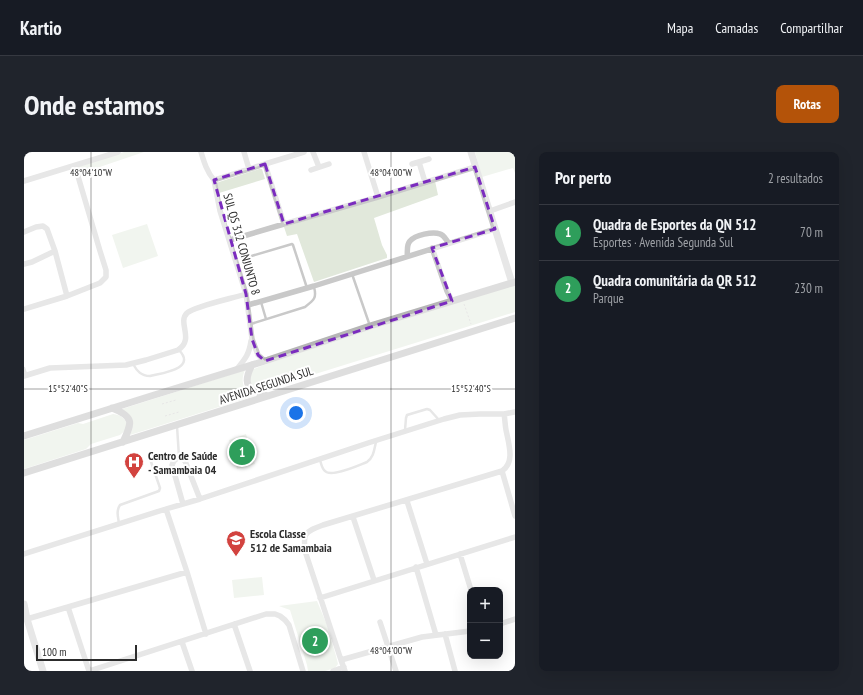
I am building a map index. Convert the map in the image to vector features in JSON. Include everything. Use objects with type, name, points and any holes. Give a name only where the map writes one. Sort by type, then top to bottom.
[{"type":"main road","name":"AVENIDA SEGUNDA SUL","points":[[24,436],[265,361],[370,326],[514,283]]},
{"type":"main road","name":"AVENIDA SEGUNDA SUL","points":[[24,473],[123,442],[175,422],[268,396],[515,318]]},
{"type":"main road","points":[[252,365],[247,377],[248,387],[253,391],[268,396]]},
{"type":"main road","points":[[112,408],[123,412],[128,417],[130,422],[130,427],[123,442]]},
{"type":"street","points":[[24,181],[118,152]]},
{"type":"street","name":"SUL QS 312 CONJUNTO 8","points":[[201,152],[206,169],[214,180],[220,211],[246,294],[252,338],[258,355],[265,361]]},
{"type":"street","points":[[244,152],[249,169]]},
{"type":"street","points":[[214,180],[304,152]]},
{"type":"street","points":[[313,152],[319,167]]},
{"type":"street","points":[[364,152],[378,197]]},
{"type":"street","points":[[471,152],[495,229],[514,283]]},
{"type":"street","points":[[412,164],[429,158]]},
{"type":"street","points":[[420,162],[425,182]]},
{"type":"street","points":[[265,164],[284,224]]},
{"type":"street","points":[[311,170],[329,164]]},
{"type":"street","points":[[24,309],[100,284],[107,274],[75,166]]},
{"type":"street","points":[[230,240],[475,167]]},
{"type":"street","points":[[490,211],[515,202]]},
{"type":"street","points":[[24,232],[43,226],[47,229],[55,251],[67,296]]},
{"type":"street","points":[[248,305],[314,286],[495,229]]},
{"type":"street","points":[[407,256],[410,241],[421,235],[439,233],[444,236],[449,243]]},
{"type":"street","points":[[432,248],[452,301]]},
{"type":"street","points":[[24,264],[32,262],[55,251]]},
{"type":"street","points":[[25,375],[50,368],[121,366],[133,364],[179,349],[184,345],[186,340],[184,318],[188,312],[196,308],[246,294]]},
{"type":"street","name":"SUL QS 312 CONJUNTO 8","points":[[237,369],[247,356],[252,338]]},
{"type":"street","points":[[24,554],[200,499],[440,420],[460,415],[504,414],[515,412]]},
{"type":"street","points":[[333,671],[344,669],[306,554],[304,538],[312,529],[507,469],[512,460],[512,456],[506,431],[504,414]]},
{"type":"street","points":[[184,504],[172,465],[173,462],[179,458],[185,461],[200,499]]},
{"type":"street","points":[[502,471],[515,516]]},
{"type":"street","points":[[407,501],[426,564]]},
{"type":"street","points":[[166,509],[206,634]]},
{"type":"street","points":[[353,517],[374,580]]},
{"type":"street","points":[[320,598],[515,537]]},
{"type":"street","points":[[460,554],[470,587]]},
{"type":"street","points":[[416,568],[436,635]]},
{"type":"street","points":[[27,619],[187,572]]},
{"type":"street","points":[[24,604],[27,619],[43,671]]},
{"type":"street","points":[[68,608],[89,671],[266,614],[280,616],[289,625],[303,671]]},
{"type":"street","points":[[503,623],[515,619]]},
{"type":"street","points":[[380,622],[396,671]]},
{"type":"street","points":[[234,624],[250,671]]},
{"type":"street","points":[[341,660],[422,637],[467,631]]},
{"type":"street","points":[[445,634],[455,671]]},
{"type":"street","points":[[182,642],[192,671]]},
{"type":"lane","points":[[248,257],[292,244],[294,245],[307,288]]},
{"type":"lane","points":[[352,274],[370,326]]},
{"type":"lane","points":[[250,324],[305,307],[315,298],[314,286]]},
{"type":"lane","points":[[260,302],[266,319]]},
{"type":"lane","points":[[133,364],[142,375],[147,376],[176,369],[182,365],[183,362],[183,356],[179,349]]},
{"type":"lane","points":[[24,368],[25,375]]},
{"type":"lane","points":[[405,431],[407,415],[427,409],[440,420]]},
{"type":"lane","points":[[175,422],[179,458]]},
{"type":"lane","points":[[320,459],[323,470],[327,473],[334,474],[343,471],[370,460],[373,456],[376,440]]},
{"type":"lane","points":[[120,524],[118,512],[118,508],[120,506],[159,491],[159,485],[149,456]]},
{"type":"path","points":[[462,298],[473,331]]},
{"type":"path","points":[[162,404],[176,400]]},
{"type":"path","points":[[165,416],[179,412]]},
{"type":"path","points":[[172,414],[175,422]]},
{"type":"highlighted area","points":[[265,164],[284,224],[475,167],[495,229],[432,248],[452,301],[265,361],[258,355],[252,339],[246,294],[214,180]]},
{"type":"shaded area","points":[[124,152],[144,152],[79,174],[78,167]]},
{"type":"shaded area","points":[[475,152],[515,152],[515,173],[513,168],[482,177]]},
{"type":"shaded area","points":[[262,169],[265,179],[219,193],[216,183]]},
{"type":"shaded area","points":[[435,181],[438,195],[374,218],[387,258],[314,282],[297,234],[287,236],[284,227]]},
{"type":"shaded area","points":[[147,224],[158,256],[123,268],[112,235]]},
{"type":"shaded area","points":[[515,284],[515,312],[267,389],[253,387],[249,381],[252,370],[261,366],[373,328]]},
{"type":"shaded area","points":[[245,370],[243,382],[245,388],[254,396],[130,435],[133,423],[122,409]]},
{"type":"shaded area","points":[[113,414],[118,415],[126,422],[126,428],[120,435],[91,444],[86,449],[24,469],[24,440]]},
{"type":"shaded area","points":[[246,434],[255,464],[237,469],[229,440]]},
{"type":"shaded area","points":[[262,577],[264,595],[234,598],[232,580]]},
{"type":"shaded area","points":[[317,601],[327,625],[338,664],[335,668],[325,671],[308,671],[290,610],[279,606]]},
{"type":"place","name":"Quadra de Esportes da QN 512","points":[[242,452]]},
{"type":"place","name":"Centro de Saúde - Samambaia 04","points":[[134,479]]},
{"type":"place","name":"Escola Classe 512 de Samambaia","points":[[236,557]]},
{"type":"place","name":"Quadra comunitária da QR 512","points":[[315,641]]}]
